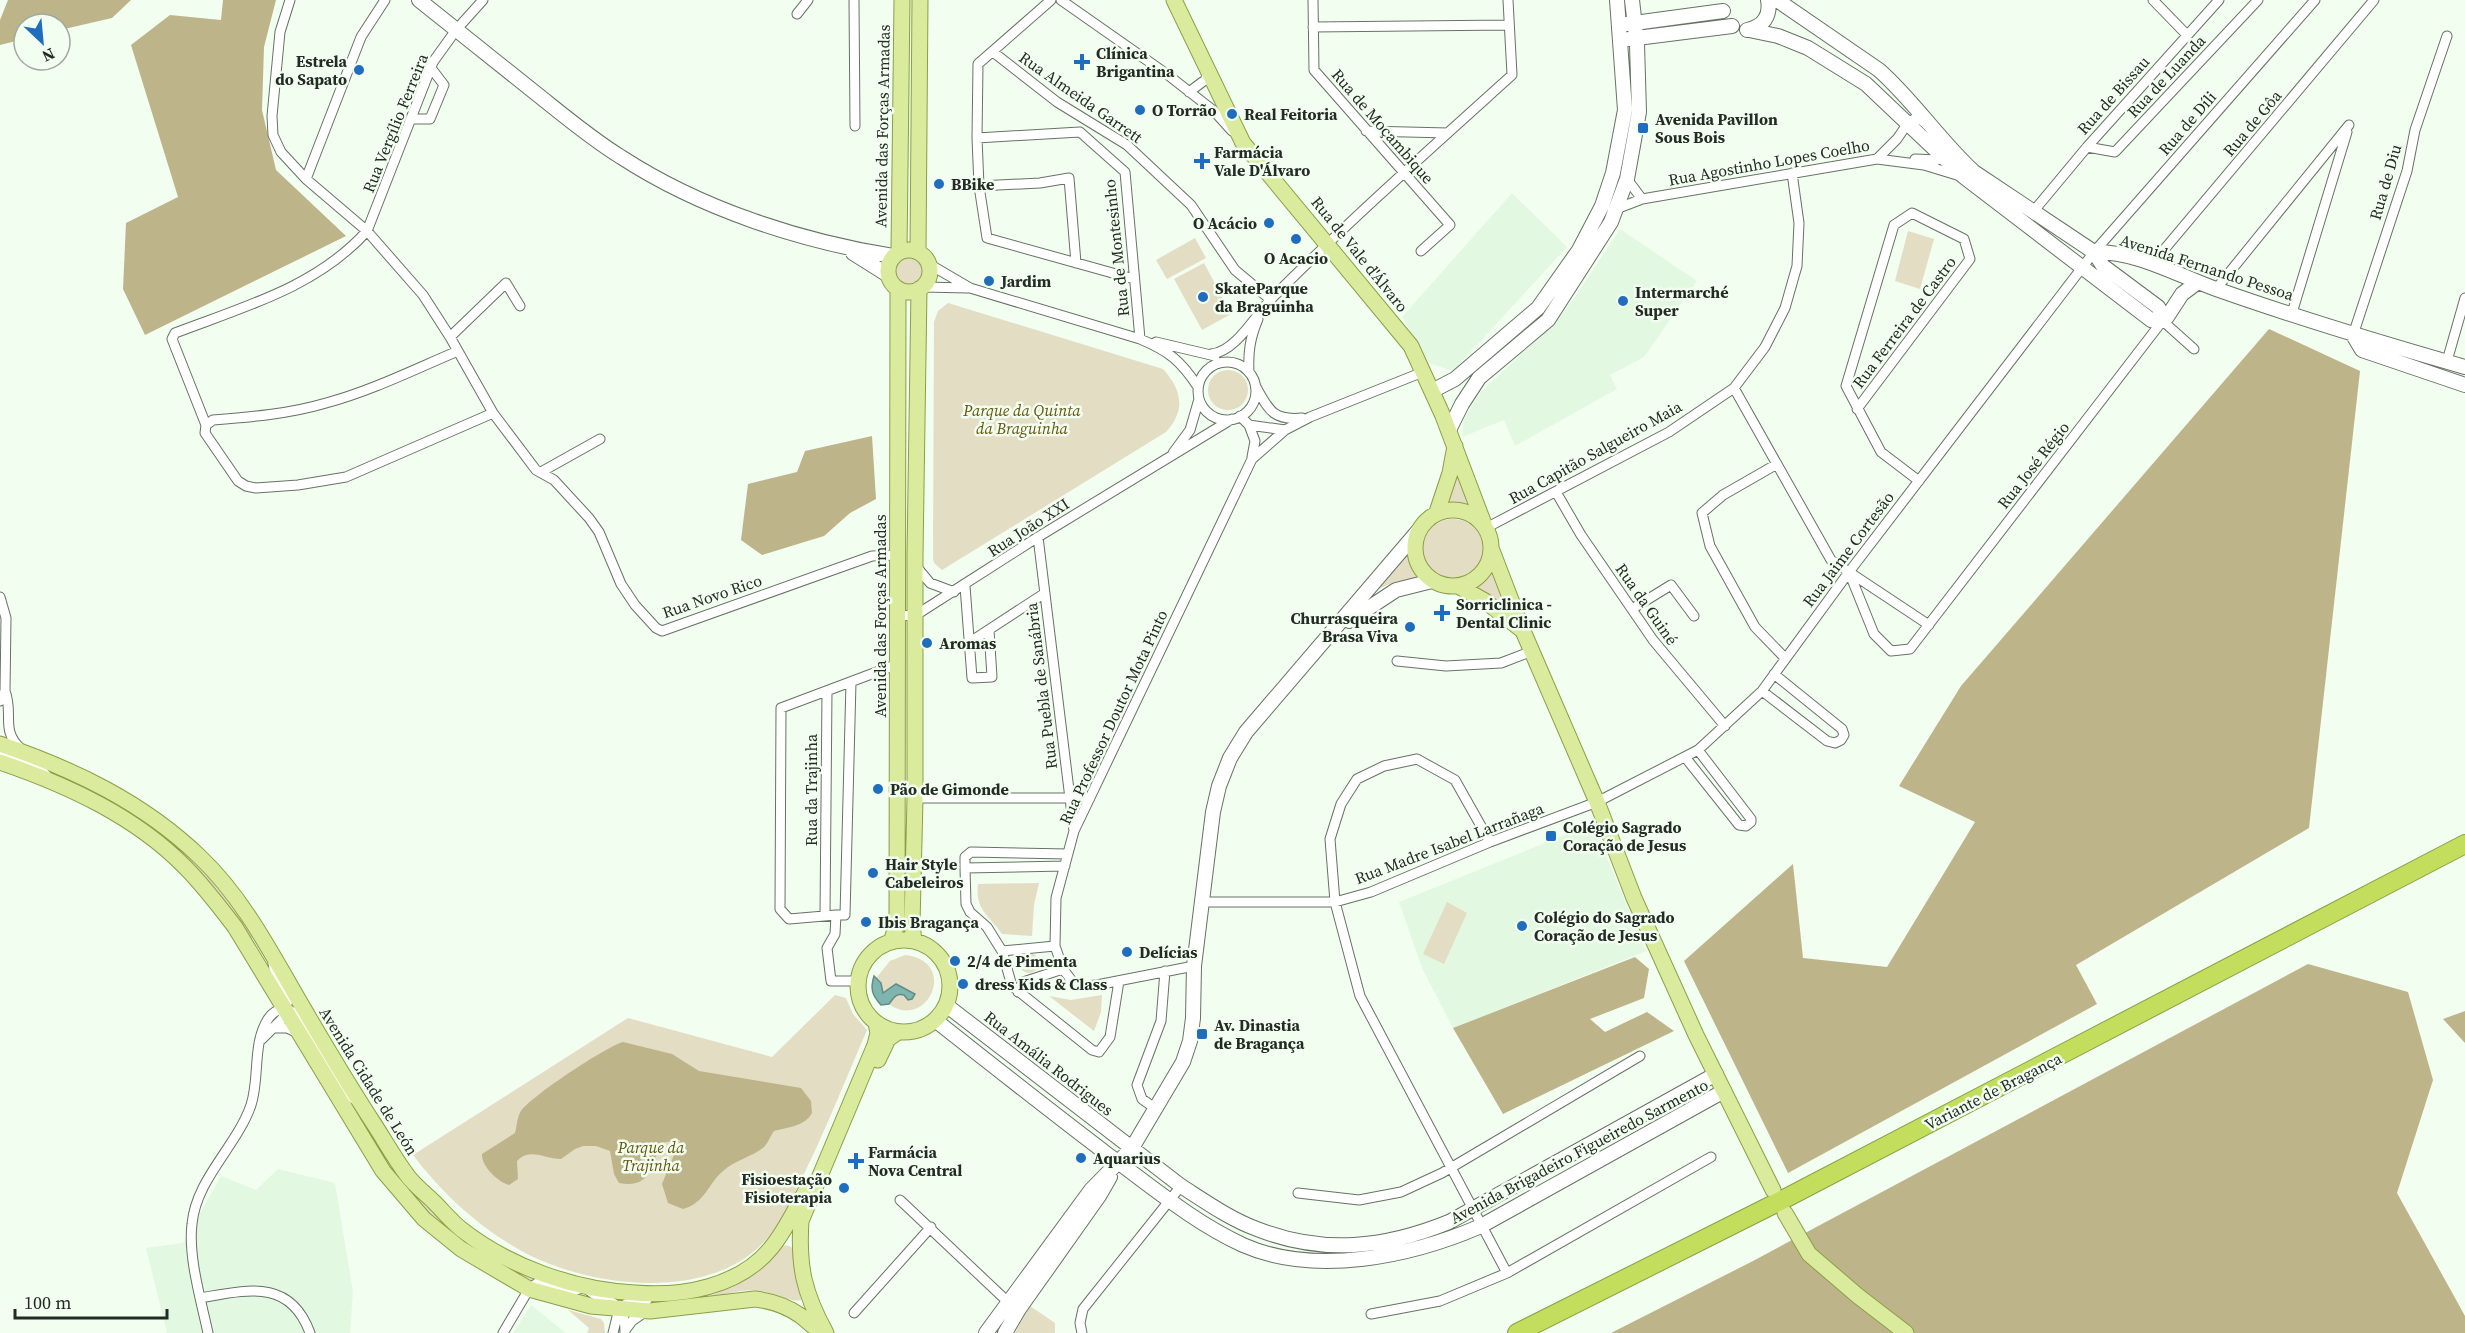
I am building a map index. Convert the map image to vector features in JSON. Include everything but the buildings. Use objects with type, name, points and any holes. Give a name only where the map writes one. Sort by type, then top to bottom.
[{"type":"highway","name":"Variante de Bragança","points":[[1517,1333],[1798,1192],[2465,844]]},
{"type":"main road","name":"Avenida das Forças Armadas","points":[[888,275],[890,262],[896,254],[902,0]]},
{"type":"main road","points":[[918,251],[920,0]]},
{"type":"main road","points":[[1174,0],[1243,143]]},
{"type":"main road","name":"Rua de Vale d'Álvaro","points":[[1243,143],[1411,346],[1449,430],[1485,526]]},
{"type":"main road","points":[[888,275],[898,289],[905,292],[921,288],[930,277],[930,264],[918,251],[905,250],[896,254]]},
{"type":"main road","points":[[914,941],[912,924],[915,798],[915,565],[921,288]]},
{"type":"main road","name":"Avenida das Forças Armadas","points":[[891,942],[897,924],[898,289]]},
{"type":"main road","points":[[1437,512],[1450,473],[1455,446]]},
{"type":"main road","points":[[1491,548],[1490,559],[1478,577],[1458,586],[1445,586],[1432,581],[1417,564],[1414,553],[1418,531],[1423,523],[1437,512],[1450,509],[1462,510],[1474,516],[1485,526],[1491,548],[1532,651],[1597,802],[1634,898],[1773,1190]]},
{"type":"main road","points":[[897,558],[905,570],[906,605],[916,615]]},
{"type":"main road","points":[[1458,586],[1485,600],[1524,631]]},
{"type":"main road","name":"Avenida Cidade de León","points":[[0,744],[48,760],[96,783],[163,826],[200,857],[216,875],[271,952],[333,1061],[408,1176],[461,1229],[528,1268],[604,1292],[644,1294],[683,1292],[728,1281],[758,1262],[773,1246],[808,1187],[815,1183]]},
{"type":"main road","name":"Avenida Cidade de León","points":[[0,762],[49,778],[98,803],[132,825],[184,865],[235,927],[383,1171],[424,1219],[461,1249],[529,1289],[599,1306],[646,1311],[755,1299],[772,1301],[787,1308]]},
{"type":"main road","points":[[830,1332],[801,1273],[812,1213],[888,1039],[898,1032],[918,1029],[935,1020],[946,1005],[950,985],[945,966],[938,955],[927,946],[914,941],[891,942],[879,948],[862,968],[859,981],[859,996],[865,1011],[876,1023],[898,1032]]},
{"type":"main road","points":[[804,1249],[801,1221],[874,1045],[878,1034],[876,1023]]},
{"type":"main road","points":[[1785,1213],[1809,1254],[1906,1333]]},
{"type":"main road","points":[[773,1246],[791,1242],[804,1249]]},
{"type":"main road","points":[[787,1308],[800,1305],[811,1294]]},
{"type":"main road","points":[[787,1308],[815,1329],[830,1332]]},
{"type":"street","name":"Rua Novo Rico","points":[[290,0],[280,32],[272,116],[273,135],[281,152],[306,179],[367,231],[423,295],[450,337],[492,413],[536,470],[554,480],[589,518],[599,532],[621,584],[635,605],[656,628],[662,630],[864,558],[872,556],[897,558]]},
{"type":"street","points":[[306,179],[361,37],[386,0]]},
{"type":"street","points":[[419,0],[575,125],[621,157],[667,184],[769,227],[846,248],[896,254]]},
{"type":"street","name":"Rua Vergílio Ferreira","points":[[367,231],[431,68],[456,30],[483,0]]},
{"type":"street","points":[[797,14],[808,0]]},
{"type":"street","points":[[854,0],[855,126]]},
{"type":"street","points":[[1051,0],[978,64],[979,186],[987,238],[1134,279]]},
{"type":"street","name":"Rua de Vale d'Álvaro","points":[[1061,0],[1214,111],[1243,143]]},
{"type":"street","name":"Rua de Moçambique","points":[[1313,0],[1314,70],[1450,225],[1421,251]]},
{"type":"street","points":[[1211,354],[1225,351],[1232,345],[1268,303],[1327,243],[1512,75],[1508,0]]},
{"type":"street","points":[[1432,391],[1455,379],[1538,308],[1579,249],[1602,206],[1613,173],[1624,110],[1617,0]]},
{"type":"street","points":[[1449,430],[1479,378],[1548,320],[1611,222],[1627,179],[1639,112],[1632,0]]},
{"type":"street","points":[[1749,30],[1756,28],[1767,17],[1768,0]]},
{"type":"street","name":"Avenida Fernando Pessoa","points":[[1776,0],[1879,70],[1934,130],[1945,152],[2032,213],[2094,252],[2110,252],[2152,264],[2216,289],[2353,335],[2465,367]]},
{"type":"street","points":[[2152,0],[2187,34]]},
{"type":"street","name":"Rua de Bissau","points":[[2032,213],[2087,147],[2219,0]]},
{"type":"street","name":"Rua de Luanda","points":[[2087,147],[2115,152],[2258,0]]},
{"type":"street","name":"Rua de Díli","points":[[2083,268],[2094,252],[2315,0]]},
{"type":"street","name":"Rua de Gôa","points":[[2152,264],[2374,0]]},
{"type":"street","points":[[1619,24],[1635,23],[1724,5],[1732,26]]},
{"type":"street","points":[[1313,27],[1509,25]]},
{"type":"street","points":[[1621,40],[1732,26],[1778,36],[1817,53],[1866,84],[1908,123],[1945,152],[1964,177],[2151,320],[2162,320]]},
{"type":"street","name":"Rua de Diu","points":[[2353,335],[2407,171],[2415,130],[2447,36]]},
{"type":"street","name":"Rua Almeida Garrett","points":[[993,52],[1057,102],[1127,145],[1191,205],[1235,270],[1268,303]]},
{"type":"street","points":[[411,119],[430,119],[444,85],[431,68]]},
{"type":"street","points":[[1189,92],[1205,80],[1209,72]]},
{"type":"street","points":[[1877,159],[1898,139],[1908,123],[1914,119],[1921,120],[1934,130]]},
{"type":"street","points":[[2216,289],[2349,125],[2292,313]]},
{"type":"street","points":[[1366,131],[1448,133]]},
{"type":"street","name":"Rua de Montesinho","points":[[977,138],[1080,132],[1125,172],[1140,339]]},
{"type":"street","points":[[1898,161],[1937,160],[1945,152]]},
{"type":"street","name":"Rua Agostinho Lopes Coelho","points":[[1616,209],[1642,199],[1877,159],[1924,165],[1964,177]]},
{"type":"street","name":"Rua Capitão Salgueiro Maia","points":[[1485,526],[1556,492],[1669,432],[1734,388],[1765,347],[1785,308],[1797,266],[1798,222],[1792,173]]},
{"type":"street","points":[[979,186],[1040,183],[1069,178],[1076,263]]},
{"type":"street","points":[[1627,179],[1642,199]]},
{"type":"street","name":"Rua Ferreira de Castro","points":[[1857,409],[1970,260],[1964,239],[1912,213],[1893,225],[1846,386],[1857,409],[1881,452],[1919,481]]},
{"type":"street","points":[[367,231],[357,242],[300,284],[175,333],[172,339],[206,425],[205,433],[238,481],[256,488],[298,485],[346,477],[492,413]]},
{"type":"street","points":[[846,248],[888,275]]},
{"type":"street","points":[[2094,252],[2100,263],[2158,307],[2162,320],[2194,349]]},
{"type":"street","points":[[930,264],[970,288],[1140,339],[1211,354],[1243,367],[1249,372]]},
{"type":"street","name":"Rua Jaime Cortesão","points":[[1597,802],[1698,750],[1762,691],[1919,481],[2083,268]]},
{"type":"street","points":[[2162,320],[2182,294],[2198,282]]},
{"type":"street","points":[[450,337],[506,283],[520,306]]},
{"type":"street","points":[[921,288],[970,288]]},
{"type":"street","points":[[2447,362],[2465,298]]},
{"type":"street","points":[[1268,303],[1252,333],[1248,351],[1249,372],[1268,408],[1275,415],[1283,418],[1310,417]]},
{"type":"street","name":"Rua José Régio","points":[[1850,572],[1874,634],[1891,651],[1910,649],[2162,320]]},
{"type":"street","name":"Avenida Fernando Pessoa","points":[[2353,335],[2362,350],[2465,385]]},
{"type":"street","points":[[1140,339],[1174,357],[1188,371],[1198,387],[1199,399],[1203,406],[1215,417],[1236,417],[1249,425],[1270,429],[1285,429],[1423,372]]},
{"type":"street","points":[[206,425],[213,420],[269,415],[325,404],[363,391],[458,351]]},
{"type":"street","points":[[1198,387],[1205,371],[1212,366],[1228,362]]},
{"type":"street","points":[[1236,417],[1253,403],[1255,386]]},
{"type":"street","points":[[1734,388],[1831,560],[1929,625]]},
{"type":"street","name":"Rua João XXI","points":[[1172,455],[1190,430],[1199,399]]},
{"type":"street","name":"Rua Professor Doutor Mota Pinto","points":[[1262,448],[1270,429],[1268,408]]},
{"type":"street","name":"Rua João XXI","points":[[898,616],[916,615],[965,586],[1038,537],[1236,417]]},
{"type":"street","name":"Rua Professor Doutor Mota Pinto","points":[[1063,969],[1055,946],[1056,898],[1074,831],[1252,459],[1255,441],[1249,425]]},
{"type":"street","name":"Rua Professor Doutor Mota Pinto","points":[[1252,459],[1285,429]]},
{"type":"street","points":[[541,472],[600,439]]},
{"type":"street","points":[[1777,464],[1723,495],[1702,513],[1710,546],[1755,627],[1785,658]]},
{"type":"street","name":"Rua da Guiné","points":[[1556,492],[1581,535],[1653,640],[1725,726]]},
{"type":"street","points":[[991,1331],[1091,1190],[1132,1148],[1183,1062],[1190,1041],[1193,1018],[1194,966],[1213,812],[1219,786],[1230,758],[1246,732],[1418,531]]},
{"type":"street","name":"Rua Puebla de Sanábria","points":[[1038,537],[1074,831]]},
{"type":"street","points":[[915,565],[930,583],[954,592]]},
{"type":"street","points":[[1335,630],[1396,590],[1432,581]]},
{"type":"street","points":[[1632,609],[1671,585],[1694,616]]},
{"type":"street","points":[[965,586],[972,678],[992,677],[989,630]]},
{"type":"street","points":[[970,642],[1045,593]]},
{"type":"street","points":[[0,597],[6,618],[0,734]]},
{"type":"street","points":[[1397,661],[1446,666],[1501,663],[1532,651]]},
{"type":"street","points":[[851,682],[845,915],[789,919],[780,909],[781,708],[898,664]]},
{"type":"street","points":[[1762,691],[1827,741],[1835,743],[1841,740],[1844,735],[1842,729],[1774,674]]},
{"type":"street","name":"Rua da Trajinha","points":[[825,915],[826,691]]},
{"type":"street","points":[[3,699],[9,737],[26,753]]},
{"type":"street","points":[[0,750],[33,764],[49,778]]},
{"type":"street","points":[[1685,757],[1739,825],[1746,826],[1751,819],[1698,750]]},
{"type":"street","points":[[1490,842],[1455,780],[1417,759],[1384,766],[1357,779],[1341,804],[1330,839],[1335,902],[1360,996],[1507,1273]]},
{"type":"street","points":[[915,798],[1090,798]]},
{"type":"street","name":"Rua Madre Isabel Larrañaga","points":[[1202,902],[1335,902],[1371,892],[1490,842],[1597,802]]},
{"type":"street","points":[[1068,854],[971,852],[965,857],[966,903],[970,912],[987,927],[1002,951],[1012,986],[1092,1050],[1099,1052],[1110,1037],[1119,981]]},
{"type":"street","points":[[965,868],[1065,866]]},
{"type":"street","points":[[836,915],[835,934],[827,948],[831,981],[859,981]]},
{"type":"street","points":[[1002,951],[1055,946]]},
{"type":"street","points":[[270,1024],[283,1018],[288,1000],[275,975],[271,952]]},
{"type":"street","points":[[1018,992],[1023,982],[1063,969],[1072,981],[1083,986],[1194,966]]},
{"type":"street","points":[[1156,1109],[1142,1098],[1137,1085],[1161,1022],[1165,971]]},
{"type":"street","points":[[208,1333],[192,1246],[193,1215],[205,1185],[239,1131],[252,1102],[261,1040],[270,1024],[273,1000],[269,982]]},
{"type":"street","name":"Rua Amália Rodrigues","points":[[946,1005],[1132,1148]]},
{"type":"street","points":[[285,1009],[292,1010],[299,1016],[346,1095],[361,1104]]},
{"type":"street","points":[[935,1020],[1119,1162]]},
{"type":"street","points":[[270,1024],[300,1034]]},
{"type":"street","points":[[1298,1193],[1359,1200],[1401,1192],[1450,1167],[1640,1056]]},
{"type":"street","name":"Avenida Brigadeiro Figueiredo Sarmento","points":[[1132,1148],[1181,1186],[1222,1212],[1257,1229],[1297,1242],[1334,1246],[1372,1244],[1417,1235],[1473,1209],[1716,1074]]},
{"type":"street","name":"Avenida Brigadeiro Figueiredo Sarmento","points":[[1119,1162],[1170,1202],[1245,1246],[1276,1255],[1310,1260],[1349,1260],[1386,1256],[1422,1248],[1481,1226],[1724,1091]]},
{"type":"street","points":[[1371,1314],[1440,1301],[1507,1273],[1711,1157]]},
{"type":"street","points":[[1005,1333],[1019,1309],[1099,1196],[1119,1162]]},
{"type":"street","points":[[1082,1333],[1080,1323],[1083,1309],[1181,1186]]},
{"type":"street","points":[[900,1200],[1009,1303]]},
{"type":"street","points":[[854,1313],[931,1227]]},
{"type":"street","points":[[503,1333],[529,1289],[540,1281],[573,1291],[585,1287],[593,1296],[611,1300],[621,1309],[626,1331]]},
{"type":"street","points":[[613,1330],[621,1309],[635,1300],[670,1300],[710,1293],[728,1281]]},
{"type":"street","points":[[200,1298],[240,1291],[273,1293],[282,1297],[300,1312],[310,1333]]},
{"type":"street","points":[[599,1306],[610,1317],[613,1330]]},
{"type":"street","points":[[626,1331],[632,1321],[646,1311]]},
{"type":"shaded area","points":[[1512,193],[1567,247],[1453,371],[1429,363],[1402,317]]},
{"type":"shaded area","points":[[1620,229],[1697,281],[1644,357],[1610,375],[1617,389],[1515,446],[1504,420],[1462,437],[1464,419],[1480,393],[1556,321],[1577,294]]},
{"type":"shaded area","name":"Colégio do Sagrado Coração de Jesus","points":[[1587,826],[1595,829],[1646,951],[1453,1028],[1422,968],[1399,902]]},
{"type":"shaded area","points":[[278,1169],[335,1183],[353,1292],[350,1333],[167,1333],[146,1248],[183,1243],[221,1176],[256,1190]]},
{"type":"shaded area","points":[[531,1305],[566,1333],[513,1333]]},
{"type":"green space","points":[[8,0],[131,0],[112,18],[72,27],[72,12],[12,12],[12,42],[0,45],[0,20]]},
{"type":"green space","points":[[223,0],[276,0],[264,47],[262,110],[276,170],[346,236],[145,335],[123,289],[126,223],[178,197],[131,45],[170,15],[221,20]]},
{"type":"green space","points":[[1908,231],[1934,239],[1920,289],[1895,281]]},
{"type":"green space","points":[[1195,238],[1206,258],[1167,279],[1156,260]]},
{"type":"green space","points":[[909,256],[919,260],[923,270],[919,280],[909,284],[899,280],[895,270],[899,260]]},
{"type":"green space","name":"SkateParque da Braguinha","points":[[1204,263],[1231,314],[1202,330],[1174,279]]},
{"type":"green space","name":"Parque da Quinta da Braguinha","points":[[948,303],[1163,369],[1178,392],[1179,408],[1177,416],[1166,432],[942,570],[934,563],[933,558],[934,322],[938,311]]},
{"type":"green space","points":[[2269,329],[2360,371],[2309,828],[2076,965],[2097,1004],[1788,1173],[1684,961],[1793,864],[1803,958],[1887,967],[1975,822],[1899,786],[1961,686]]},
{"type":"green space","points":[[1228,370],[1236,371],[1242,376],[1247,382],[1247,398],[1242,404],[1236,409],[1228,410],[1220,409],[1214,404],[1209,398],[1208,390],[1209,382],[1214,376],[1220,371]]},
{"type":"green space","points":[[872,436],[876,499],[850,513],[824,536],[762,555],[741,540],[748,484],[797,472],[805,451]]},
{"type":"green space","points":[[1457,474],[1471,508],[1446,505]]},
{"type":"green space","points":[[1447,519],[1459,519],[1470,524],[1478,532],[1483,549],[1481,561],[1470,574],[1459,579],[1447,579],[1436,574],[1428,566],[1423,555],[1423,543],[1428,532],[1436,524]]},
{"type":"green space","points":[[1408,554],[1419,578],[1394,582],[1378,589]]},
{"type":"green space","points":[[1494,569],[1511,610],[1493,596],[1472,587],[1484,581]]},
{"type":"green space","points":[[47,768],[110,797],[158,830],[210,879],[254,937],[250,939],[230,910],[82,788]]},
{"type":"green space","points":[[1039,883],[1034,905],[1032,936],[1002,934],[981,906],[978,884]]},
{"type":"green space","points":[[1447,902],[1467,913],[1444,964],[1423,954]]},
{"type":"green space","points":[[1029,953],[1036,956],[1039,963],[1036,970],[1029,973],[1022,970],[1019,963],[1022,956]]},
{"type":"green space","points":[[905,955],[922,960],[931,969],[934,981],[932,992],[925,1002],[915,1009],[903,1010],[889,1004],[896,995],[904,995],[911,991],[896,984],[883,993],[881,983],[874,976],[877,977],[890,961]]},
{"type":"green space","points":[[1635,957],[1649,969],[1644,998],[1590,1019],[1605,1032],[1647,1012],[1674,1031],[1503,1114],[1453,1028]]},
{"type":"green space","points":[[2308,964],[2408,992],[2433,1080],[2397,1193],[2465,1316],[2465,1333],[1611,1333],[1753,1261]]},
{"type":"green space","name":"Parque da Trajinha","points":[[835,995],[846,998],[853,1014],[867,1030],[825,1130],[774,1230],[764,1242],[741,1261],[713,1274],[683,1281],[651,1283],[618,1281],[556,1266],[529,1255],[480,1224],[438,1185],[413,1155],[628,1018],[772,1057]]},
{"type":"green space","points":[[1102,995],[1101,1012],[1094,1031],[1049,996],[1071,1000]]},
{"type":"green space","points":[[2465,1011],[2465,1043],[2443,1019]]},
{"type":"green space","points":[[623,1042],[672,1054],[699,1071],[801,1088],[811,1101],[812,1113],[800,1124],[774,1131],[764,1147],[728,1167],[701,1198],[683,1209],[668,1203],[662,1184],[680,1140],[660,1143],[652,1168],[637,1183],[619,1183],[614,1174],[610,1151],[596,1146],[583,1146],[561,1159],[532,1154],[522,1157],[517,1161],[518,1179],[509,1185],[491,1173],[482,1159],[482,1154],[515,1133],[520,1113],[527,1104],[586,1062]]},
{"type":"green space","points":[[362,1118],[386,1157],[407,1185],[452,1229],[556,1286],[555,1291],[485,1257],[464,1243],[425,1210],[386,1165],[358,1120]]},
{"type":"green space","points":[[782,1245],[793,1249],[801,1300],[753,1290],[738,1291],[703,1300],[734,1284]]},
{"type":"green space","points":[[1030,1306],[1055,1323],[1055,1333],[1015,1333]]},
{"type":"green space","points":[[568,1310],[601,1319],[605,1333],[587,1333],[589,1328]]},
{"type":"water","points":[[874,976],[881,983],[883,993],[896,984],[915,994],[912,999],[908,1000],[904,995],[895,996],[889,1004],[881,1005],[873,992]]},
{"type":"place","name":"Clínica Brigantina","points":[[1082,62]]},
{"type":"place","name":"Estrela do Sapato","points":[[359,70]]},
{"type":"place","name":"O Torrão","points":[[1140,110]]},
{"type":"place","name":"Real Feitoria","points":[[1232,114]]},
{"type":"place","name":"Avenida Pavillon Sous Bois","points":[[1643,128]]},
{"type":"place","name":"Farmácia Vale D'Álvaro","points":[[1202,161]]},
{"type":"place","name":"BBike","points":[[939,184]]},
{"type":"place","name":"O Acácio","points":[[1269,223]]},
{"type":"place","name":"O Acacio","points":[[1296,239]]},
{"type":"place","name":"Jardim","points":[[989,281]]},
{"type":"place","name":"SkateParque da Braguinha","points":[[1203,297]]},
{"type":"place","name":"Intermarché Super","points":[[1623,301]]},
{"type":"place","name":"Sorriclinica - Dental Clinic","points":[[1442,613]]},
{"type":"place","name":"Churrasqueira Brasa Viva","points":[[1410,627]]},
{"type":"place","name":"Aromas","points":[[927,643]]},
{"type":"place","name":"Pão de Gimonde","points":[[878,789]]},
{"type":"place","name":"Colégio Sagrado Coração de Jesus","points":[[1551,836]]},
{"type":"place","name":"Hair Style Cabeleiros","points":[[873,873]]},
{"type":"place","name":"Ibis Bragança","points":[[866,922]]},
{"type":"place","name":"Colégio do Sagrado Coração de Jesus","points":[[1522,926]]},
{"type":"place","name":"Delícias","points":[[1127,952]]},
{"type":"place","name":"2/4 de Pimenta","points":[[955,961]]},
{"type":"place","name":"dress Kids & Class","points":[[963,984]]},
{"type":"place","name":"Av. Dinastia de Bragança","points":[[1202,1034]]},
{"type":"place","name":"Aquarius","points":[[1081,1158]]},
{"type":"place","name":"Farmácia Nova Central","points":[[856,1161]]},
{"type":"place","name":"Fisioestação Fisioterapia","points":[[844,1188]]}]
